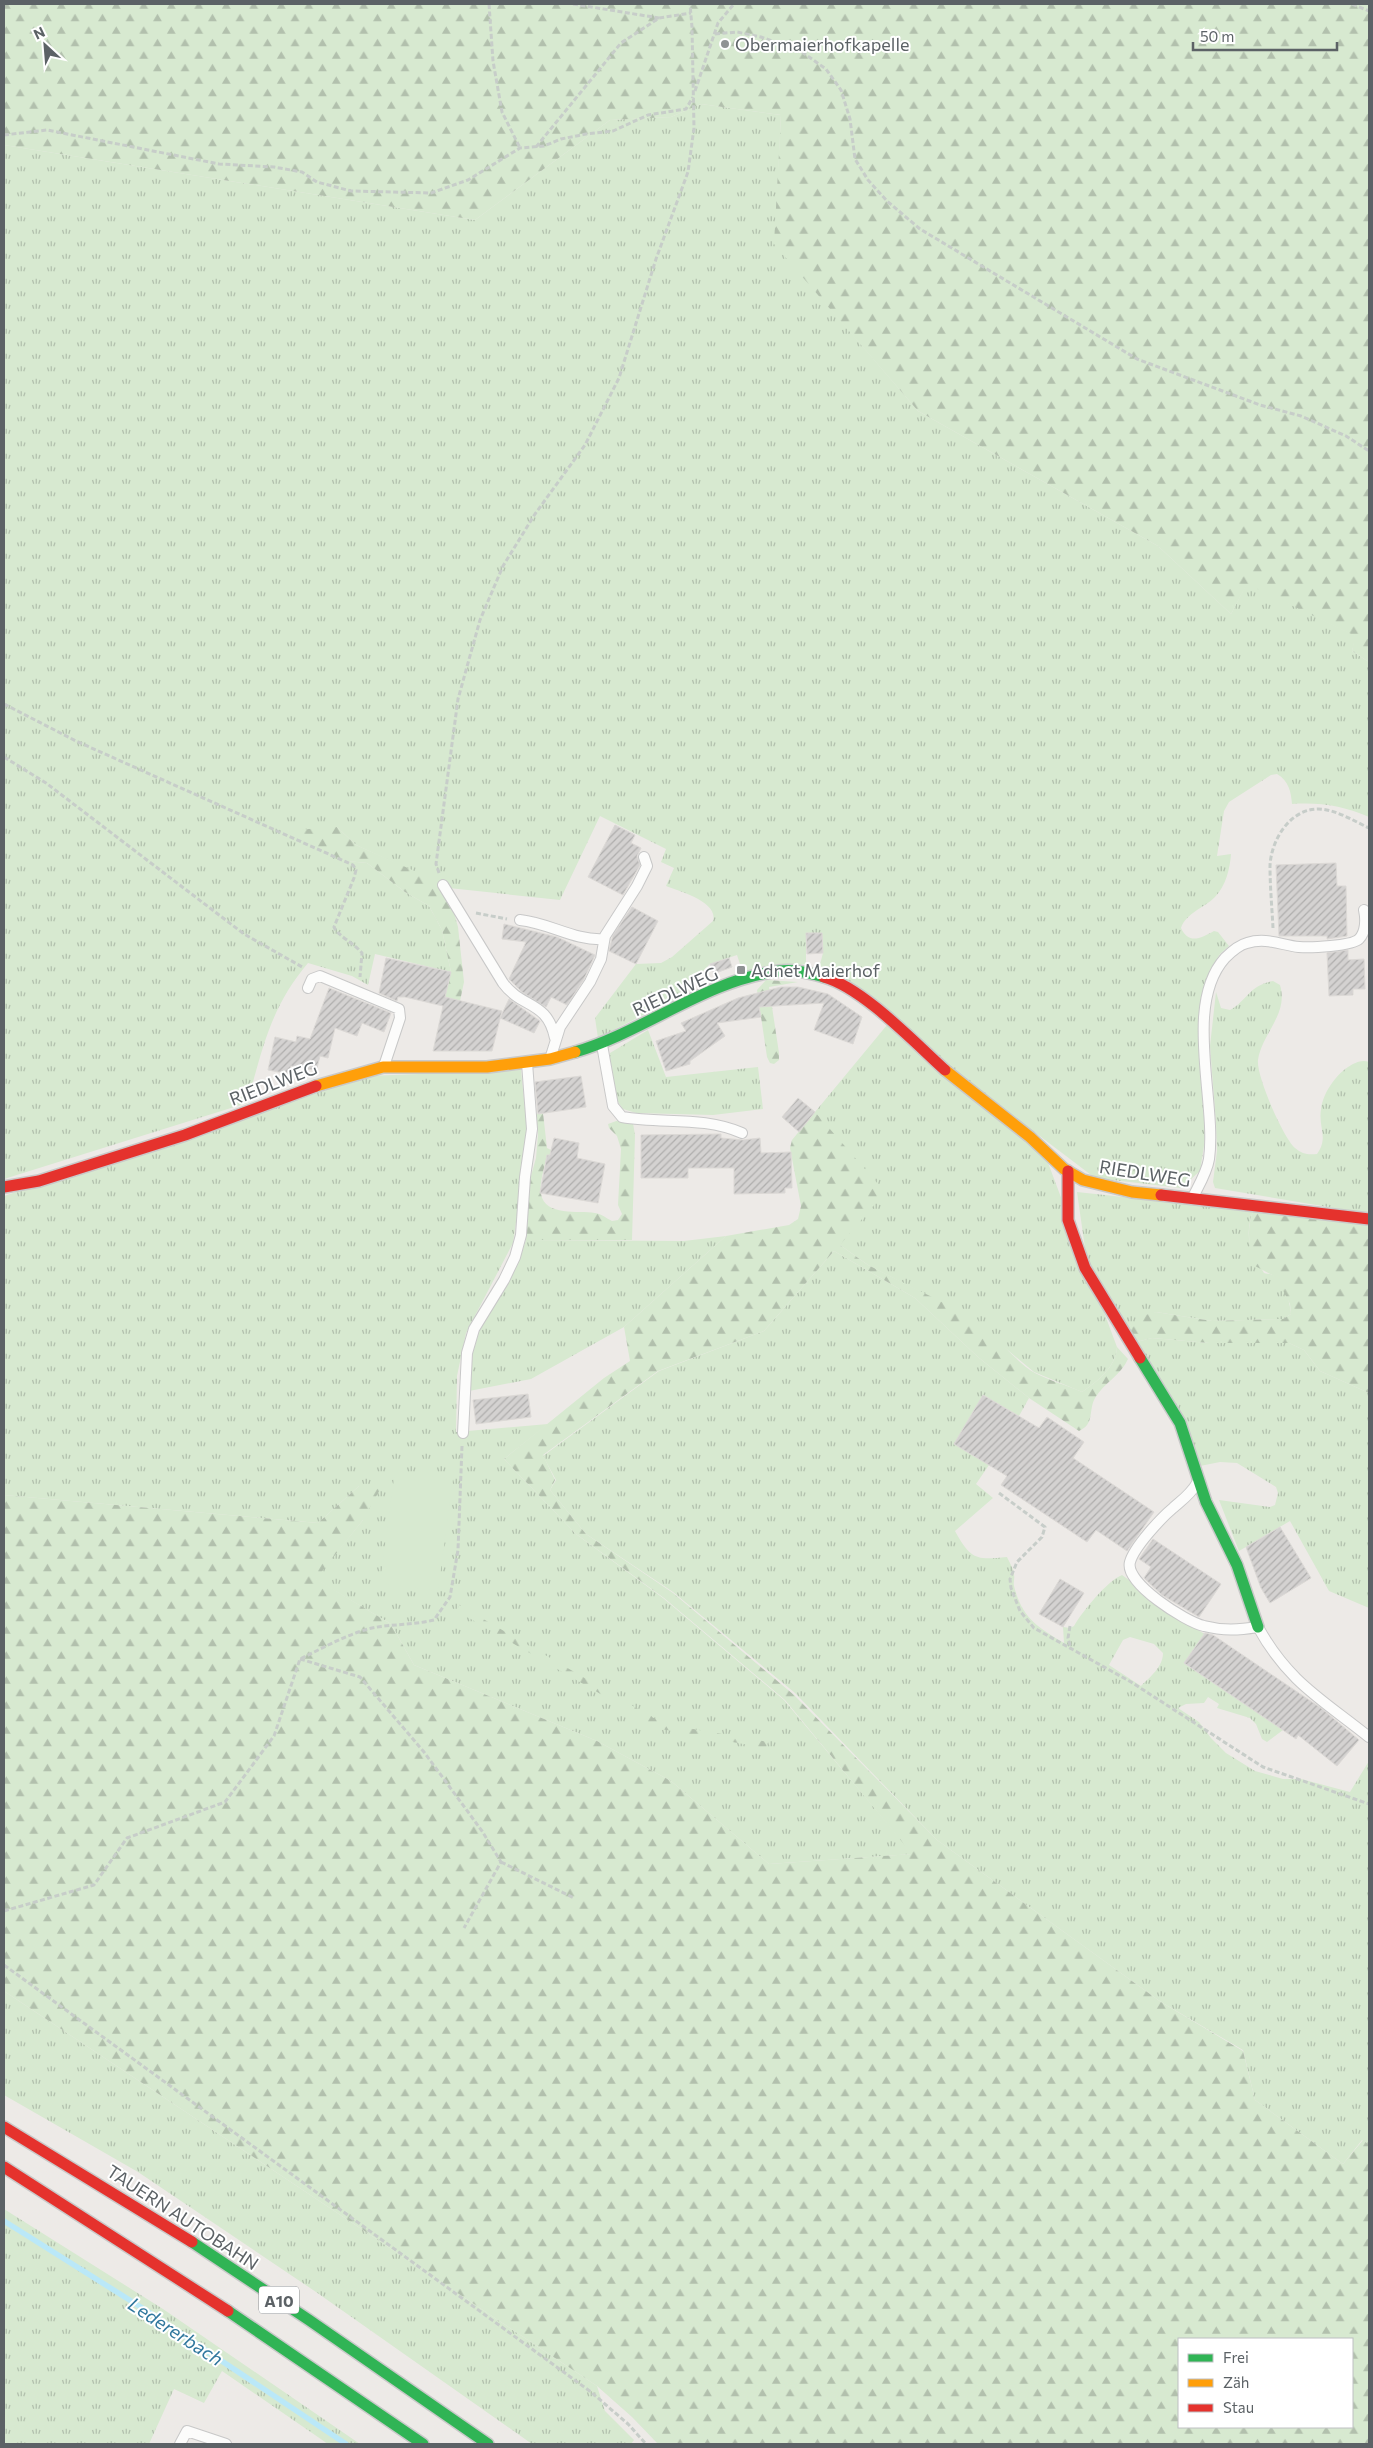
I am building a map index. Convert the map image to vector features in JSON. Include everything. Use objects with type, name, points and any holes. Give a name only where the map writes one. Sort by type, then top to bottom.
[{"type":"main road","name":"RIEDLWEG","points":[[4,1187],[38,1181],[76,1170],[185,1135],[331,1080],[383,1067],[487,1067],[550,1059],[602,1044],[687,1002],[757,975],[800,970],[816,974],[850,988],[872,1004],[959,1082],[1030,1137],[1068,1171],[1083,1180],[1101,1186],[1132,1192],[1369,1219]]},
{"type":"main road","points":[[1068,1171],[1068,1220],[1082,1260],[1097,1290],[1180,1423],[1188,1443],[1198,1481],[1210,1511],[1237,1564],[1258,1627]]},
{"type":"main road","name":"TAUERN AUTOBAHN","points":[[4,2127],[66,2162],[216,2257],[488,2444]]},
{"type":"main road","name":"A10","points":[[4,2167],[192,2286],[422,2444]]},
{"type":"lane","points":[[550,1059],[555,1038],[599,964],[604,939],[637,886],[647,866],[644,857]]},
{"type":"lane","points":[[444,885],[453,903],[509,991],[545,1014],[555,1038]]},
{"type":"lane","points":[[1192,1198],[1209,1160],[1210,1127],[1204,1024],[1208,996],[1216,971],[1236,949],[1246,943],[1274,941],[1300,947],[1351,943],[1359,940],[1366,923],[1364,910]]},
{"type":"lane","points":[[520,920],[551,927],[584,939],[604,939]]},
{"type":"lane","points":[[308,988],[312,979],[320,976],[395,1007],[400,1013],[383,1067]]},
{"type":"lane","points":[[602,1044],[613,1106],[622,1117],[699,1121],[714,1123],[742,1132]]},
{"type":"lane","points":[[463,1433],[469,1345],[474,1329],[504,1280],[515,1257],[521,1235],[525,1177],[532,1129],[526,1063]]},
{"type":"lane","points":[[1198,1481],[1193,1490],[1165,1516],[1134,1553],[1129,1564],[1132,1576],[1142,1588],[1187,1619],[1202,1626],[1230,1630],[1258,1627],[1292,1677],[1369,1737]]},
{"type":"lane","points":[[180,2444],[188,2431],[226,2444]]},
{"type":"path","points":[[489,4],[493,61],[502,112],[520,148]]},
{"type":"path","points":[[573,4],[659,18],[691,13]]},
{"type":"path","points":[[444,885],[436,864],[458,699],[480,620],[503,566],[535,514],[585,445],[619,378],[656,259],[688,172],[694,128],[690,4]]},
{"type":"path","points":[[4,135],[47,130],[219,164],[283,168],[302,172],[317,182],[351,191],[431,193],[468,180],[520,148],[535,148],[561,138],[613,131],[648,116],[686,109],[694,95],[718,23],[734,4]]},
{"type":"path","points":[[1352,4],[1369,11]]},
{"type":"path","points":[[535,148],[621,43],[659,18]]},
{"type":"path","points":[[715,34],[737,32],[761,36],[802,52],[826,69],[841,90],[850,119],[855,159],[887,201],[920,229],[1137,360],[1235,396],[1301,416],[1346,436],[1369,451]]},
{"type":"path","points":[[4,704],[76,741],[353,865],[356,870],[354,878],[334,927],[336,931],[356,945],[362,953],[363,963],[357,992]]},
{"type":"path","points":[[4,757],[46,783],[244,934],[320,976]]},
{"type":"path","points":[[1274,941],[1270,864],[1281,832],[1293,818],[1303,812],[1318,809],[1328,811],[1369,828]]},
{"type":"path","points":[[453,903],[493,917],[520,920]]},
{"type":"path","points":[[4,1911],[94,1885],[127,1838],[225,1802],[274,1736],[300,1659],[334,1642],[372,1628],[412,1625],[434,1620],[450,1597],[458,1550],[463,1433]]},
{"type":"path","points":[[1000,1493],[1044,1527],[1042,1537],[1017,1562],[1010,1579],[1011,1588],[1020,1611],[1034,1628],[1131,1682],[1263,1767],[1369,1804]]},
{"type":"path","points":[[1070,1626],[1068,1638],[1071,1649]]},
{"type":"path","points":[[300,1659],[360,1677],[424,1752],[482,1831],[501,1862],[574,1898]]},
{"type":"path","points":[[464,1928],[501,1862]]},
{"type":"path","points":[[4,1965],[591,2392],[628,2424],[646,2444]]},
{"type":"green space","points":[[4,4],[1369,4],[1369,662],[1352,651],[1355,636],[1247,584],[1231,614],[1158,546],[918,411],[774,244],[781,115],[701,104],[671,117],[610,120],[475,220],[4,145]]},
{"type":"green space","points":[[701,104],[781,115],[775,244],[918,411],[1158,546],[1231,614],[1247,583],[1356,636],[1352,651],[1369,662],[1369,817],[1332,806],[1292,804],[1287,783],[1277,774],[1271,775],[1229,802],[1224,811],[1217,856],[1231,854],[1225,882],[1219,893],[1211,901],[1191,914],[1181,928],[1188,937],[1196,939],[1214,931],[1218,932],[1229,946],[1220,954],[1210,970],[1200,1010],[1200,1070],[1206,1133],[1200,1171],[1181,1188],[1095,1178],[819,968],[823,953],[821,933],[806,934],[806,964],[743,973],[737,955],[710,964],[688,992],[598,1038],[595,1018],[636,964],[661,963],[672,957],[713,921],[713,914],[710,908],[704,903],[697,898],[666,886],[674,868],[661,862],[666,849],[600,816],[560,900],[449,888],[356,845],[337,827],[347,861],[367,863],[405,892],[429,906],[442,930],[451,972],[375,954],[368,985],[352,976],[308,963],[285,996],[269,1029],[247,1103],[4,1179],[4,145],[475,220],[610,120],[671,117]]},
{"type":"green space","points":[[337,827],[356,845],[437,881],[453,909],[458,927],[464,982],[460,1001],[445,997],[451,972],[442,930],[429,906],[405,892],[367,863],[347,861],[313,848],[295,830]]},
{"type":"green space","points":[[766,980],[798,982],[769,987],[779,1053],[779,1060],[774,1064],[770,1063],[767,1057],[757,990]]},
{"type":"green space","points":[[1273,981],[1280,985],[1281,1005],[1260,1050],[1259,1068],[1271,1106],[1284,1132],[1295,1148],[1305,1154],[1317,1154],[1323,1137],[1320,1116],[1322,1103],[1327,1091],[1334,1080],[1348,1067],[1361,1061],[1369,1062],[1369,1214],[1215,1188],[1213,1182],[1217,1151],[1210,1046],[1216,992],[1221,1008],[1230,1010],[1258,986]]},
{"type":"green space","points":[[887,1025],[1047,1160],[1117,1347],[1110,1367],[1100,1378],[1082,1392],[1034,1372],[1004,1347],[942,1303],[868,1265],[840,1245],[815,1112]]},
{"type":"green space","points":[[648,1030],[666,1077],[758,1067],[763,1109],[713,1115],[636,1113],[623,1109],[616,1097],[612,1082],[610,1053]]},
{"type":"green space","points":[[521,1070],[528,1138],[513,1243],[466,1333],[457,1376],[456,1432],[548,1424],[504,1459],[576,1534],[663,1598],[784,1700],[913,1854],[769,1864],[671,1781],[597,1741],[414,1665],[391,1624],[315,1579],[363,1520],[359,1486],[318,1523],[4,1495],[4,1196],[367,1076]]},
{"type":"green space","points":[[815,1112],[885,1192],[840,1245],[868,1265],[942,1302],[954,1304],[966,1311],[1035,1373],[1082,1392],[1100,1378],[1110,1367],[1117,1347],[1128,1359],[1121,1370],[1095,1398],[1087,1425],[1079,1431],[1029,1398],[978,1357],[915,1298],[834,1251],[764,1331],[658,1371],[543,1455],[555,1480],[550,1490],[586,1534],[673,1593],[794,1695],[937,1840],[1161,2002],[1243,2051],[1255,2100],[1343,2164],[1363,2140],[1369,2145],[1369,2444],[658,2444],[632,2417],[597,2386],[4,1991],[4,1495],[318,1523],[359,1486],[383,1484],[363,1520],[316,1579],[391,1624],[414,1665],[597,1741],[671,1781],[769,1864],[912,1854],[785,1700],[664,1598],[576,1534],[504,1459],[604,1378],[630,1361],[624,1327],[726,1236],[789,1225],[798,1219],[801,1206],[790,1148],[792,1140]]},
{"type":"green space","points":[[543,1113],[547,1148],[551,1150],[550,1155],[547,1155],[541,1180],[541,1194],[544,1201],[556,1209],[602,1215],[612,1221],[618,1220],[622,1214],[618,1205],[621,1149],[617,1136],[609,1128],[608,1124],[619,1120],[633,1123],[635,1135],[632,1240],[526,1240],[525,1210],[528,1187],[536,1158],[538,1135],[536,1114]]},
{"type":"green space","points":[[1077,1192],[1253,1211],[1249,1229],[1252,1250],[1264,1273],[1276,1276],[1282,1283],[1291,1314],[1283,1319],[1212,1321],[1156,1312],[1128,1327],[1087,1262]]},
{"type":"green space","points":[[1253,1211],[1369,1224],[1369,1393],[1320,1371],[1304,1350],[1289,1343],[1209,1343],[1152,1338],[1136,1342],[1128,1327],[1145,1315],[1156,1312],[1212,1321],[1283,1319],[1291,1314],[1290,1304],[1276,1277],[1255,1266],[1249,1239]]},
{"type":"green space","points":[[726,1236],[624,1327],[531,1379],[469,1391],[473,1352],[481,1326],[518,1264],[526,1240],[684,1241]]},
{"type":"green space","points":[[834,1251],[915,1298],[978,1357],[1029,1398],[1019,1416],[983,1395],[954,1444],[989,1465],[976,1484],[993,1498],[955,1531],[970,1553],[975,1556],[981,1558],[1007,1557],[1013,1570],[1017,1597],[1026,1614],[1038,1626],[1064,1643],[1063,1627],[1070,1628],[1074,1626],[1102,1590],[1122,1575],[1204,1634],[1184,1663],[1283,1730],[1267,1742],[1262,1739],[1256,1724],[1250,1718],[1217,1708],[1219,1704],[1208,1697],[1204,1703],[1186,1704],[1178,1708],[1199,1722],[1226,1753],[1255,1771],[1283,1779],[1301,1779],[1350,1792],[1369,1761],[1369,2145],[1362,2140],[1343,2164],[1255,2100],[1243,2050],[1161,2002],[937,1840],[795,1693],[673,1592],[586,1534],[550,1490],[556,1480],[543,1456],[659,1371],[764,1331]],"holes":[[[1130,1637],[1154,1644],[1163,1653],[1161,1663],[1141,1686],[1109,1665],[1123,1640]]]},
{"type":"green space","points":[[1152,1338],[1209,1343],[1289,1343],[1304,1350],[1320,1371],[1369,1393],[1369,1608],[1329,1591],[1290,1521],[1239,1551],[1219,1500],[1270,1507],[1275,1505],[1278,1493],[1276,1487],[1237,1463],[1220,1462],[1200,1466],[1136,1342]]},
{"type":"green space","points":[[395,1471],[453,1479],[438,1591],[380,1583]]},
{"type":"green space","points":[[459,1605],[664,1724],[768,1742],[766,1748],[661,1729],[457,1611]]},
{"type":"green space","points":[[4,1991],[597,2386],[605,2411],[634,2440],[631,2444],[532,2444],[316,2292],[138,2172],[4,2095]]},
{"type":"green space","points":[[4,2209],[163,2309],[360,2444],[328,2444],[222,2371],[204,2403],[174,2389],[149,2444],[4,2444]]},
{"type":"building","points":[[615,825],[635,835],[631,843],[641,848],[637,856],[640,865],[623,895],[588,877]]},
{"type":"building","points":[[1336,863],[1337,886],[1346,886],[1347,936],[1327,939],[1327,936],[1279,936],[1276,865]]},
{"type":"building","points":[[632,907],[658,921],[636,964],[609,951],[613,935]]},
{"type":"building","points":[[504,924],[557,937],[595,955],[584,979],[567,1005],[551,997],[546,1007],[522,992],[509,979],[526,942],[502,939]]},
{"type":"building","points":[[806,933],[822,933],[823,953],[807,954]]},
{"type":"building","points":[[1348,950],[1348,960],[1364,959],[1365,989],[1353,989],[1353,995],[1329,996],[1327,953]]},
{"type":"building","points":[[386,958],[451,972],[445,997],[502,1011],[492,1051],[433,1051],[443,1006],[405,997],[398,997],[397,1001],[379,993]]},
{"type":"building","points":[[729,958],[732,967],[713,974],[710,964]]},
{"type":"building","points":[[781,987],[798,987],[828,994],[862,1017],[853,1044],[814,1030],[824,1003],[759,1007],[761,1017],[717,1023],[725,1036],[690,1061],[690,1064],[666,1071],[656,1041],[686,1031],[681,1023],[738,998]]},
{"type":"building","points":[[329,988],[391,1013],[384,1032],[362,1023],[357,1036],[335,1028],[328,1058],[320,1056],[317,1068],[313,1070],[291,1066],[289,1074],[268,1070],[275,1037],[296,1042],[297,1036],[310,1039]]},
{"type":"building","points":[[509,999],[540,1021],[534,1033],[500,1018]]},
{"type":"building","points":[[581,1076],[586,1107],[538,1114],[535,1082]]},
{"type":"building","points":[[798,1098],[815,1112],[799,1132],[782,1117]]},
{"type":"building","points":[[721,1134],[721,1138],[743,1140],[760,1138],[761,1153],[791,1152],[792,1188],[785,1188],[785,1193],[734,1194],[734,1168],[688,1168],[688,1178],[641,1178],[641,1135]]},
{"type":"building","points":[[554,1138],[579,1143],[577,1158],[605,1164],[598,1203],[540,1193],[547,1155],[550,1155]]},
{"type":"building","points":[[528,1394],[531,1417],[476,1424],[473,1400]]},
{"type":"building","points":[[983,1395],[1039,1428],[1047,1417],[1084,1442],[1073,1458],[1154,1512],[1127,1551],[1096,1530],[1087,1542],[1001,1485],[1007,1476],[954,1444]]},
{"type":"building","points":[[1280,1527],[1311,1578],[1270,1603],[1261,1588],[1246,1547]]},
{"type":"building","points":[[1153,1539],[1221,1584],[1199,1617],[1162,1595],[1144,1578],[1151,1567],[1139,1559]]},
{"type":"building","points":[[1060,1579],[1084,1593],[1063,1627],[1039,1614]]},
{"type":"building","points":[[1205,1633],[1213,1635],[1321,1708],[1359,1740],[1337,1766],[1298,1735],[1296,1739],[1184,1663]]},
{"type":"waterway","name":"Ledererbach","points":[[4,2221],[147,2311],[346,2444]]},
{"type":"traffic: fast","points":[[575,1052],[626,1032],[701,995],[752,976],[779,971],[791,971],[824,977]]},
{"type":"traffic: fast","points":[[1140,1358],[1180,1423],[1206,1502],[1237,1565],[1258,1627]]},
{"type":"traffic: fast","points":[[192,2242],[309,2320],[488,2444]]},
{"type":"traffic: fast","points":[[228,2311],[423,2444]]},
{"type":"traffic: slow","points":[[316,1086],[383,1067],[487,1067],[550,1059],[575,1052]]},
{"type":"traffic: slow","points":[[945,1070],[1030,1137],[1064,1169],[1083,1180],[1132,1192],[1161,1195]]},
{"type":"traffic: jam","points":[[824,977],[855,992],[888,1017],[945,1070]]},
{"type":"traffic: jam","points":[[4,1187],[39,1181],[185,1135],[316,1086]]},
{"type":"traffic: jam","points":[[1068,1171],[1068,1220],[1085,1268],[1140,1358]]},
{"type":"traffic: jam","points":[[1161,1195],[1369,1219]]},
{"type":"traffic: jam","points":[[4,2127],[192,2242]]},
{"type":"traffic: jam","points":[[4,2167],[228,2311]]},
{"type":"place","name":"Obermaierhofkapelle","points":[[725,44]]},
{"type":"place","name":"Adnet Maierhof","points":[[741,970]]}]
